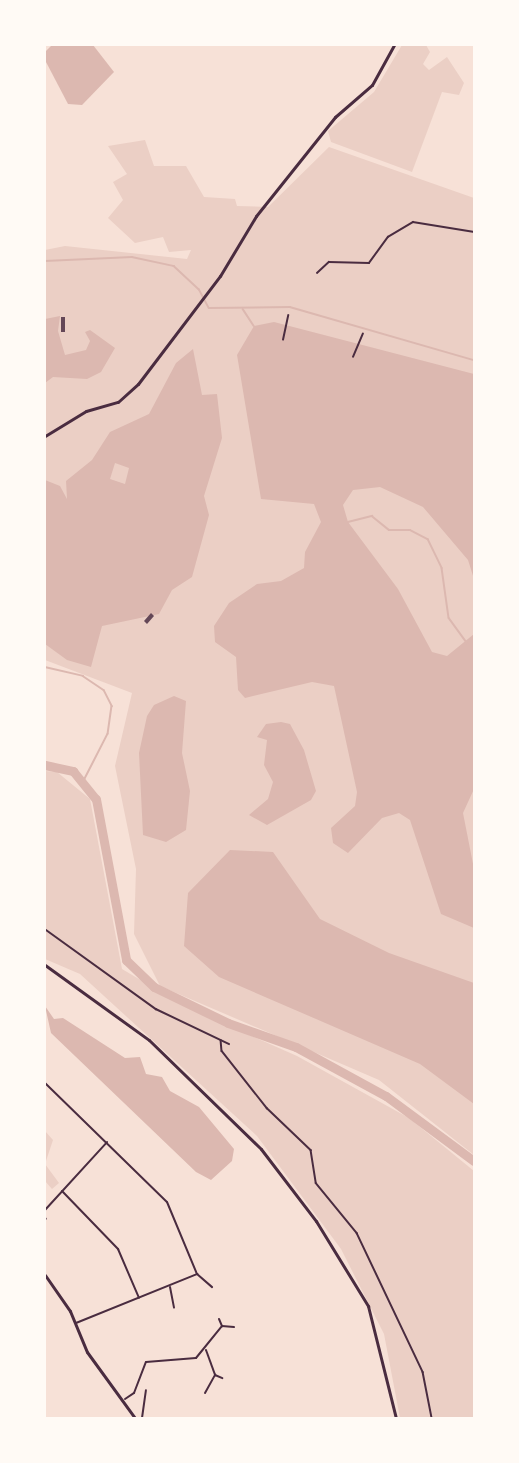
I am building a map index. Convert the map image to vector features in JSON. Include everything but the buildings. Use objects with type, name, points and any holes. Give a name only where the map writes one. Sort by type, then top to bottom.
[{"type":"street","points":[[45,436],[127,395],[207,292],[249,225],[297,170],[314,140],[372,85],[394,45]]},
{"type":"street","points":[[45,965],[149,1040],[261,1149],[316,1221],[368,1306],[396,1418]]},
{"type":"street","points":[[45,1083],[167,1202],[197,1274],[212,1287]]},
{"type":"street","points":[[45,1210],[107,1142]]},
{"type":"street","points":[[62,1191],[118,1249],[139,1298]]},
{"type":"street","points":[[76,1323],[170,1287],[197,1274]]},
{"type":"street","points":[[46,1277],[76,1323],[87,1352],[125,1399],[135,1418]]},
{"type":"street","points":[[170,1287],[174,1308]]},
{"type":"street","points":[[219,1318],[222,1326]]},
{"type":"street","points":[[125,1399],[134,1393],[146,1362],[196,1358],[206,1350],[222,1326]]},
{"type":"street","points":[[222,1326],[234,1327]]},
{"type":"street","points":[[205,1393],[214,1375],[206,1350]]},
{"type":"street","points":[[214,1375],[222,1378]]},
{"type":"street","points":[[142,1418],[147,1390]]},
{"type":"path","points":[[317,273],[329,262],[369,263],[388,237],[413,222],[474,232]]},
{"type":"path","points":[[283,340],[288,316]]},
{"type":"path","points":[[353,357],[363,334]]},
{"type":"path","points":[[46,930],[156,1009],[229,1044]]},
{"type":"path","points":[[221,1040],[222,1051],[267,1108],[311,1150],[316,1183],[357,1233],[423,1372],[432,1418]]},
{"type":"shaded area","points":[[52,45],[93,45],[114,72],[82,105],[68,104],[46,62],[45,52]]},
{"type":"shaded area","points":[[402,45],[426,45],[430,52],[423,64],[429,70],[447,57],[464,83],[459,95],[442,92],[412,172],[331,142],[328,131],[374,92]]},
{"type":"shaded area","points":[[145,140],[154,166],[186,166],[204,197],[235,199],[237,206],[268,207],[329,147],[474,198],[474,1155],[379,1080],[160,986],[134,934],[136,869],[115,766],[132,693],[45,660],[45,250],[65,246],[187,259],[191,250],[169,252],[163,237],[135,243],[108,218],[123,200],[113,182],[127,174],[108,146]]},
{"type":"shaded area","points":[[60,316],[58,331],[65,355],[86,350],[90,341],[85,332],[90,330],[115,348],[101,372],[87,379],[53,377],[45,383],[45,319]]},
{"type":"shaded area","points":[[274,322],[474,374],[474,579],[468,560],[423,507],[380,487],[353,490],[343,505],[348,522],[398,589],[432,652],[447,656],[474,634],[474,789],[463,813],[474,869],[474,928],[441,914],[410,820],[399,813],[382,818],[348,853],[333,843],[331,828],[355,806],[357,792],[334,686],[312,682],[245,698],[238,690],[236,657],[215,642],[214,626],[229,603],[257,584],[281,581],[304,568],[305,552],[321,522],[314,504],[261,499],[237,355],[254,326]]},
{"type":"shaded area","points":[[193,349],[202,395],[217,394],[222,438],[204,496],[209,515],[192,577],[172,590],[159,614],[102,626],[91,667],[67,660],[45,644],[45,480],[60,486],[67,499],[66,481],[92,460],[110,432],[149,414],[176,363]],"holes":[[[115,463],[129,468],[125,484],[110,479]]]},
{"type":"shaded area","points":[[174,696],[186,701],[182,753],[190,791],[186,830],[166,842],[143,835],[139,753],[147,716],[154,705]]},
{"type":"shaded area","points":[[281,722],[290,724],[304,750],[316,791],[311,800],[267,825],[249,815],[268,799],[273,782],[264,765],[267,740],[257,737],[266,724]]},
{"type":"shaded area","points":[[45,771],[57,772],[90,799],[122,969],[188,1008],[297,1056],[409,1118],[474,1171],[474,1418],[400,1418],[384,1334],[341,1249],[257,1136],[80,974],[45,959]]},
{"type":"shaded area","points":[[230,850],[273,852],[320,919],[389,953],[474,983],[474,1104],[420,1064],[219,977],[184,946],[188,893]]},
{"type":"shaded area","points":[[45,1006],[54,1019],[63,1018],[125,1058],[140,1057],[146,1074],[162,1077],[170,1091],[199,1107],[234,1149],[232,1161],[211,1180],[196,1172],[51,1033]]},
{"type":"shaded area","points":[[45,1131],[53,1140],[45,1164]]},
{"type":"shaded area","points":[[45,1164],[59,1183],[52,1189],[45,1181]]},
{"type":"waterway","points":[[45,261],[132,257],[174,266],[199,289],[209,308],[290,307],[474,360]]},
{"type":"waterway","points":[[243,309],[254,326]]},
{"type":"waterway","points":[[348,522],[372,516],[389,530],[410,530],[428,539],[442,568],[449,618],[468,644]]},
{"type":"waterway","points":[[45,667],[83,676],[104,690],[112,706],[108,734],[84,781]]},
{"type":"waterway","points":[[45,765],[73,771],[96,799],[126,960],[154,987],[228,1023],[296,1047],[386,1096],[474,1161]]}]
